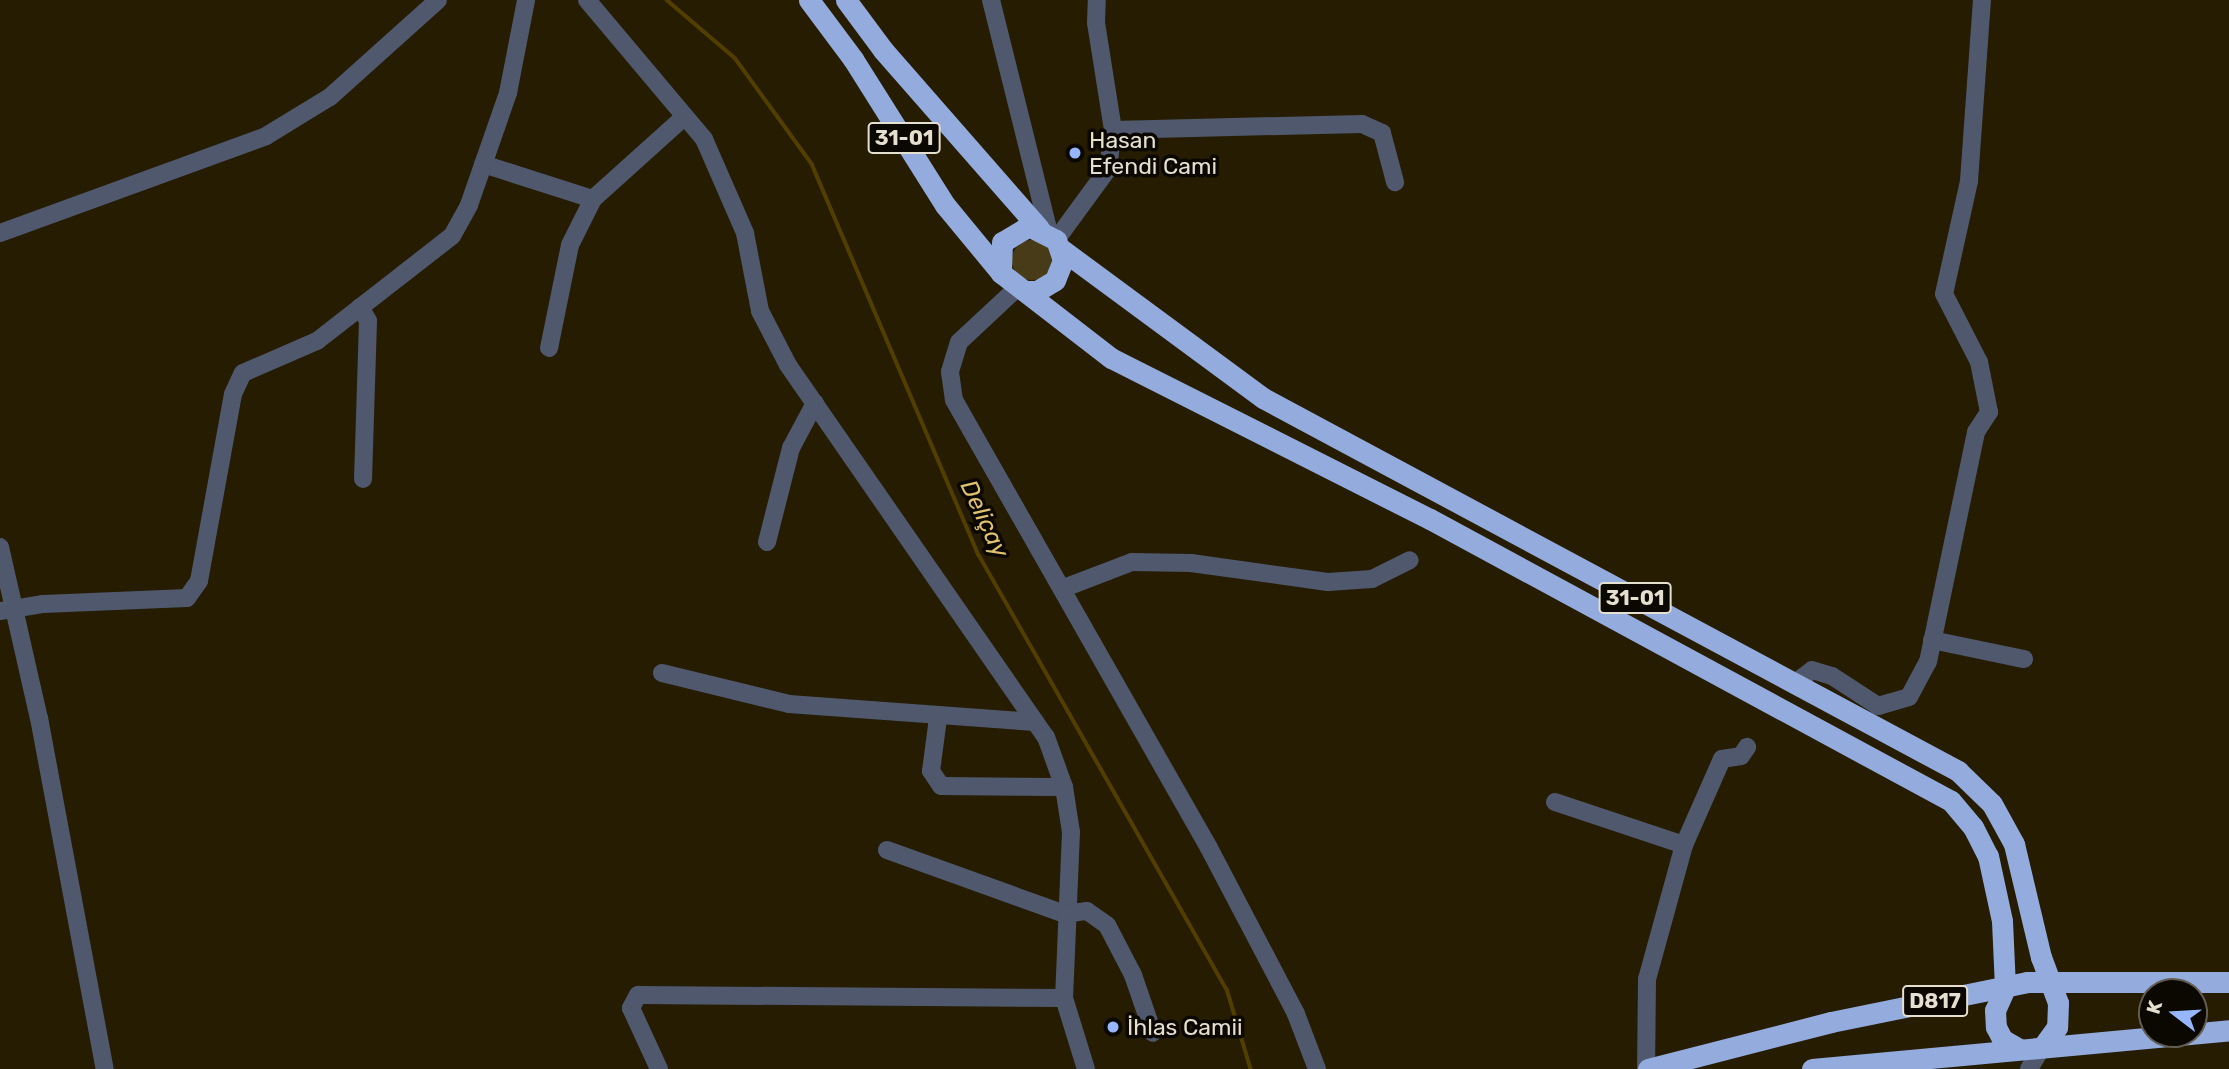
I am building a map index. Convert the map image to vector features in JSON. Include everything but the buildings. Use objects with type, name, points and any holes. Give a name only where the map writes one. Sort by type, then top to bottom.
[{"type":"highway","name":"31-01","points":[[809,0],[853,59],[945,205],[1001,273]]},
{"type":"highway","name":"31-01","points":[[846,0],[883,50],[1052,237],[1263,398],[1958,771],[1992,804],[2014,844],[2049,983],[2058,1003],[2057,1027],[2043,1045]]},
{"type":"highway","points":[[1018,229],[1052,237],[1055,279],[1022,290],[1001,273],[1002,242],[1018,229]]},
{"type":"highway","name":"31-01","points":[[1022,290],[1111,358],[1430,519],[1951,801],[1973,827],[1988,856],[2002,921],[2005,988],[1995,1010],[1996,1027],[2002,1039],[2019,1049]]},
{"type":"highway","name":"D817","points":[[1647,1069],[1832,1022],[2027,982],[2229,982]]},
{"type":"highway","points":[[1812,1069],[2043,1045],[2229,1030]]},
{"type":"street","points":[[0,233],[266,136],[330,97],[438,0]]},
{"type":"street","points":[[7,610],[187,598],[199,581],[233,394],[243,373],[317,341],[452,236],[469,205],[508,93],[526,0]]},
{"type":"street","points":[[587,0],[704,139],[745,233],[760,311],[788,365],[1035,722],[1064,787],[1070,832],[1064,998],[1086,1069]]},
{"type":"street","points":[[991,0],[1052,237]]},
{"type":"street","points":[[1052,237],[1108,169],[1113,130],[1096,23],[1097,0]]},
{"type":"street","points":[[1795,683],[1812,670],[1832,676],[1878,706],[1909,697],[1928,662],[1976,432],[1989,412],[1979,362],[1944,294],[1969,181],[1982,0]]},
{"type":"street","points":[[549,348],[570,245],[593,199],[684,117]]},
{"type":"street","points":[[1113,130],[1362,124],[1382,134],[1395,183]]},
{"type":"street","points":[[483,164],[593,199]]},
{"type":"street","points":[[1022,290],[959,342],[950,372],[954,400],[1064,588],[1222,872],[1296,1014],[1317,1069]]},
{"type":"street","points":[[360,307],[368,321],[363,479]]},
{"type":"street","points":[[767,542],[791,448],[815,403]]},
{"type":"street","points":[[0,547],[7,610],[105,1069]]},
{"type":"street","points":[[1064,588],[1132,562],[1191,563],[1328,582],[1372,579],[1410,560]]},
{"type":"street","points":[[1932,640],[2024,659]]},
{"type":"street","points":[[662,673],[789,704],[938,718],[1035,722]]},
{"type":"street","points":[[938,718],[931,771],[941,786],[1064,787]]},
{"type":"street","points":[[1647,1069],[1647,979],[1684,845],[1722,760],[1741,756],[1747,747]]},
{"type":"street","points":[[1555,802],[1684,845]]},
{"type":"street","points":[[887,850],[1065,914],[1087,911],[1107,925],[1133,975],[1153,1033]]},
{"type":"street","points":[[659,1069],[631,1008],[638,995],[1064,998]]},
{"type":"street","points":[[2029,1069],[2043,1045]]},
{"type":"shaded area","points":[[1032,240],[1040,241],[1046,246],[1051,252],[1051,268],[1046,274],[1040,279],[1032,280],[1024,279],[1018,274],[1013,268],[1012,260],[1013,252],[1018,246],[1024,241]]},
{"type":"waterway","name":"Deliçay","points":[[667,0],[735,58],[812,164],[979,555],[1227,989],[1251,1069]]},
{"type":"place","name":"Hasan Efendi Cami","points":[[1075,153]]},
{"type":"place","name":"İhlas Camii","points":[[1113,1027]]}]
